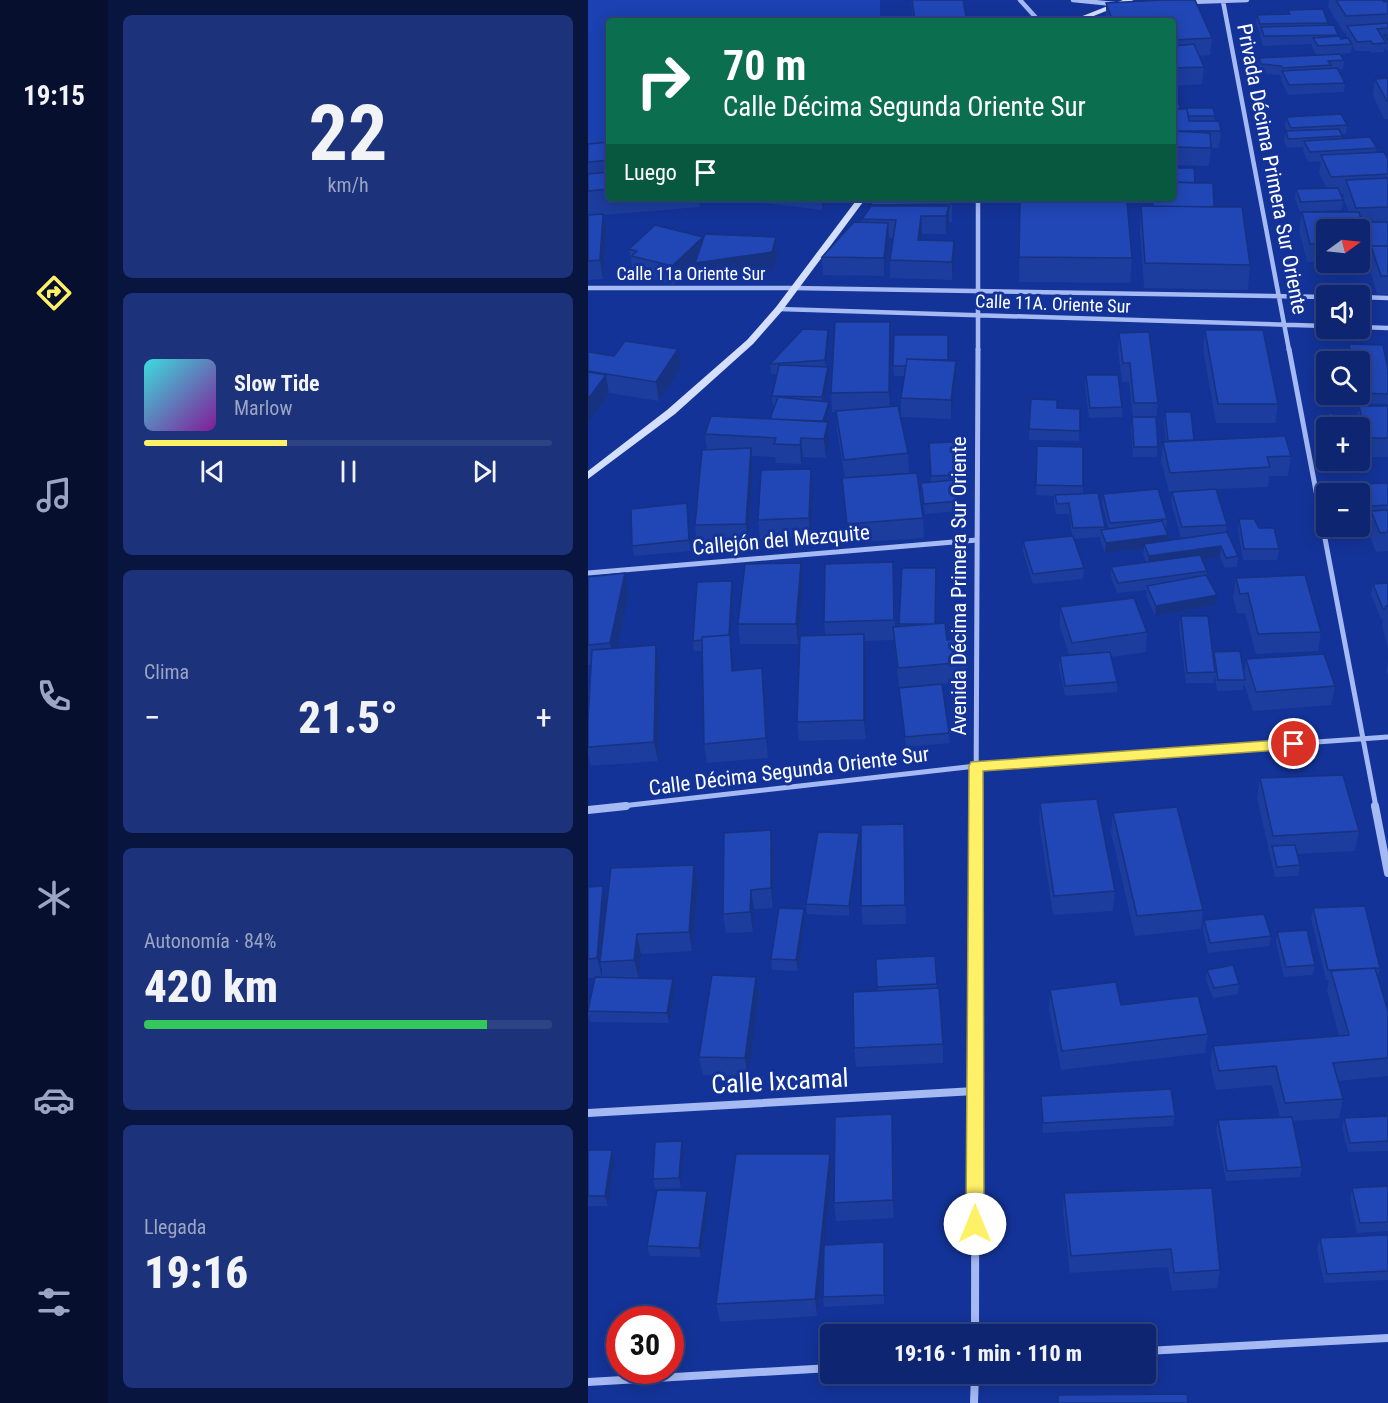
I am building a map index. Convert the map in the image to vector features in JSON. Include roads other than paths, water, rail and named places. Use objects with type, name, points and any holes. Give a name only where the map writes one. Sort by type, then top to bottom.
[{"type":"street","points":[[1020,0],[1037,18]]},
{"type":"street","points":[[1073,0],[1141,4]]},
{"type":"street","points":[[1082,18],[1130,0]]},
{"type":"street","points":[[1188,2],[1246,0]]},
{"type":"street","name":"Privada Décima Primera Sur Oriente","points":[[1223,1],[1388,873]]},
{"type":"street","points":[[588,476],[671,412],[750,342],[779,309],[860,201]]},
{"type":"street","name":"Avenida Décima Primera Sur Oriente","points":[[975,1324],[978,201]]},
{"type":"street","name":"Calle 11a Oriente Sur","points":[[588,288],[793,288]]},
{"type":"street","name":"Calle 11A. Oriente Sur","points":[[793,288],[1316,297]]},
{"type":"street","points":[[1370,297],[1388,298]]},
{"type":"street","name":"Calle 11A. Oriente Sur","points":[[779,309],[1316,326]]},
{"type":"street","points":[[1370,327],[1388,328]]},
{"type":"street","name":"Callejón del Mezquite","points":[[588,573],[977,540]]},
{"type":"street","name":"Calle Décima Segunda Oriente Sur","points":[[588,810],[976,766],[1388,737]]},
{"type":"street","name":"Calle Ixcamal","points":[[588,1113],[975,1091]]},
{"type":"street","points":[[1156,1350],[1388,1338]]},
{"type":"street","points":[[588,1382],[820,1369]]},
{"type":"street","points":[[974,1403],[975,1384]]}]
